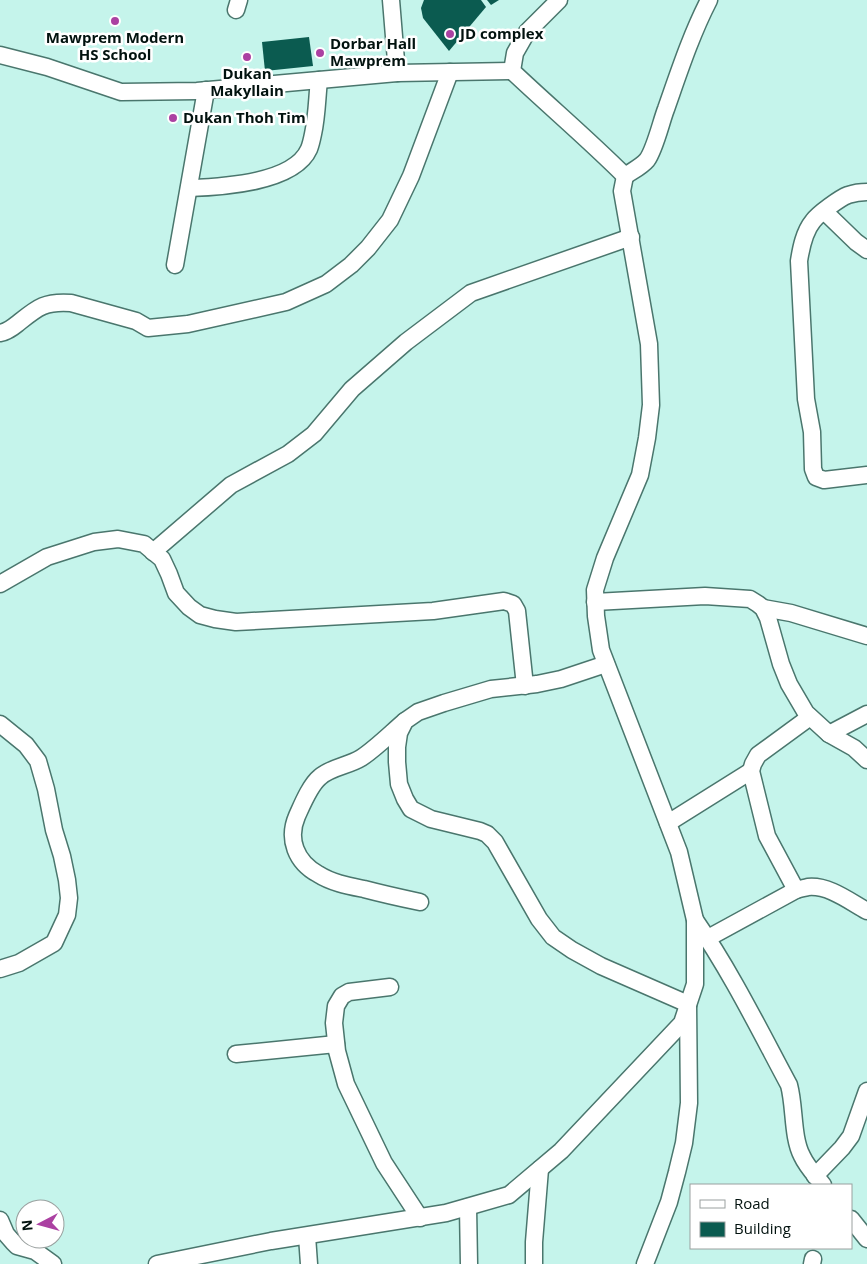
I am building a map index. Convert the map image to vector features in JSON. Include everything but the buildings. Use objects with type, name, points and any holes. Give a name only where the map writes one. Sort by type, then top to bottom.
[{"type":"street","points":[[391,0],[397,73]]},
{"type":"street","points":[[512,71],[515,53],[527,32],[559,0]]},
{"type":"street","points":[[157,1264],[185,1261],[271,1241],[446,1213],[508,1195],[561,1151],[682,1023],[695,984],[695,920],[679,852],[606,664],[596,616],[595,590],[605,558],[640,475],[648,430],[650,405],[649,344],[622,191],[625,176],[640,167],[647,159],[687,49],[701,14],[709,0]]},
{"type":"street","points":[[0,55],[47,67],[121,92],[206,90],[397,73],[512,71],[625,176]]},
{"type":"street","points":[[0,333],[8,331],[39,308],[49,303],[71,303],[136,321],[148,328],[188,324],[286,302],[326,284],[351,265],[368,248],[390,220],[412,176],[450,72]]},
{"type":"street","points":[[189,188],[222,187],[272,177],[291,168],[304,158],[310,148],[315,124],[319,80]]},
{"type":"street","points":[[175,266],[206,90]]},
{"type":"street","points":[[867,192],[857,192],[846,196],[813,220],[802,242],[798,261],[806,400],[812,432],[813,469],[816,477],[824,480],[867,475]]},
{"type":"street","points":[[824,211],[867,250]]},
{"type":"street","points":[[153,552],[231,485],[288,454],[314,434],[352,389],[406,342],[471,293],[631,236]]},
{"type":"street","points":[[0,584],[47,557],[94,542],[118,539],[144,544],[162,560],[176,593],[189,607],[200,615],[215,619],[236,622],[433,611],[504,601],[513,604],[517,611],[525,686]]},
{"type":"street","points":[[595,602],[706,596],[750,599],[763,608],[791,613],[867,636]]},
{"type":"street","points":[[763,608],[768,618],[780,664],[806,713],[829,734],[854,748],[867,760]]},
{"type":"street","points":[[420,902],[341,884],[318,875],[302,863],[297,854],[293,826],[313,784],[328,772],[362,757],[418,712],[490,689],[525,686],[561,679],[606,664]]},
{"type":"street","points":[[829,734],[867,714]]},
{"type":"street","points":[[796,890],[767,836],[751,771],[758,755],[810,717]]},
{"type":"street","points":[[405,721],[399,733],[397,762],[399,784],[404,799],[411,809],[431,819],[487,834],[496,842],[539,919],[553,937],[601,966],[688,1004]]},
{"type":"street","points":[[0,724],[26,745],[38,762],[62,856],[69,898],[67,914],[54,943],[19,964],[0,969]]},
{"type":"street","points":[[668,823],[751,771]]},
{"type":"street","points":[[708,938],[796,890],[808,887],[820,888],[834,893],[867,911]]},
{"type":"street","points":[[695,920],[708,938],[746,1003],[789,1085],[793,1098],[797,1139],[801,1155],[819,1180],[851,1136],[867,1091]]},
{"type":"street","points":[[390,987],[349,992],[342,996],[336,1006],[334,1023],[336,1050],[346,1084],[369,1134],[384,1163],[420,1218]]},
{"type":"street","points":[[644,1264],[668,1202],[684,1143],[690,1103],[688,1004]]},
{"type":"street","points":[[236,1054],[336,1044]]},
{"type":"street","points":[[534,1264],[540,1169]]},
{"type":"street","points":[[468,1207],[469,1264]]},
{"type":"street","points":[[0,1220],[6,1234],[17,1246],[35,1251],[53,1264]]},
{"type":"street","points":[[852,1220],[867,1238]]},
{"type":"street","points":[[306,1236],[309,1264]]},
{"type":"place","name":"Mawprem Modern HS School","points":[[115,21]]},
{"type":"place","name":"JD complex","points":[[450,34]]},
{"type":"place","name":"Dorbar Hall Mawprem","points":[[320,53]]},
{"type":"place","name":"Dukan Makyllain","points":[[247,57]]},
{"type":"place","name":"Dukan Thoh Tim","points":[[173,118]]}]
